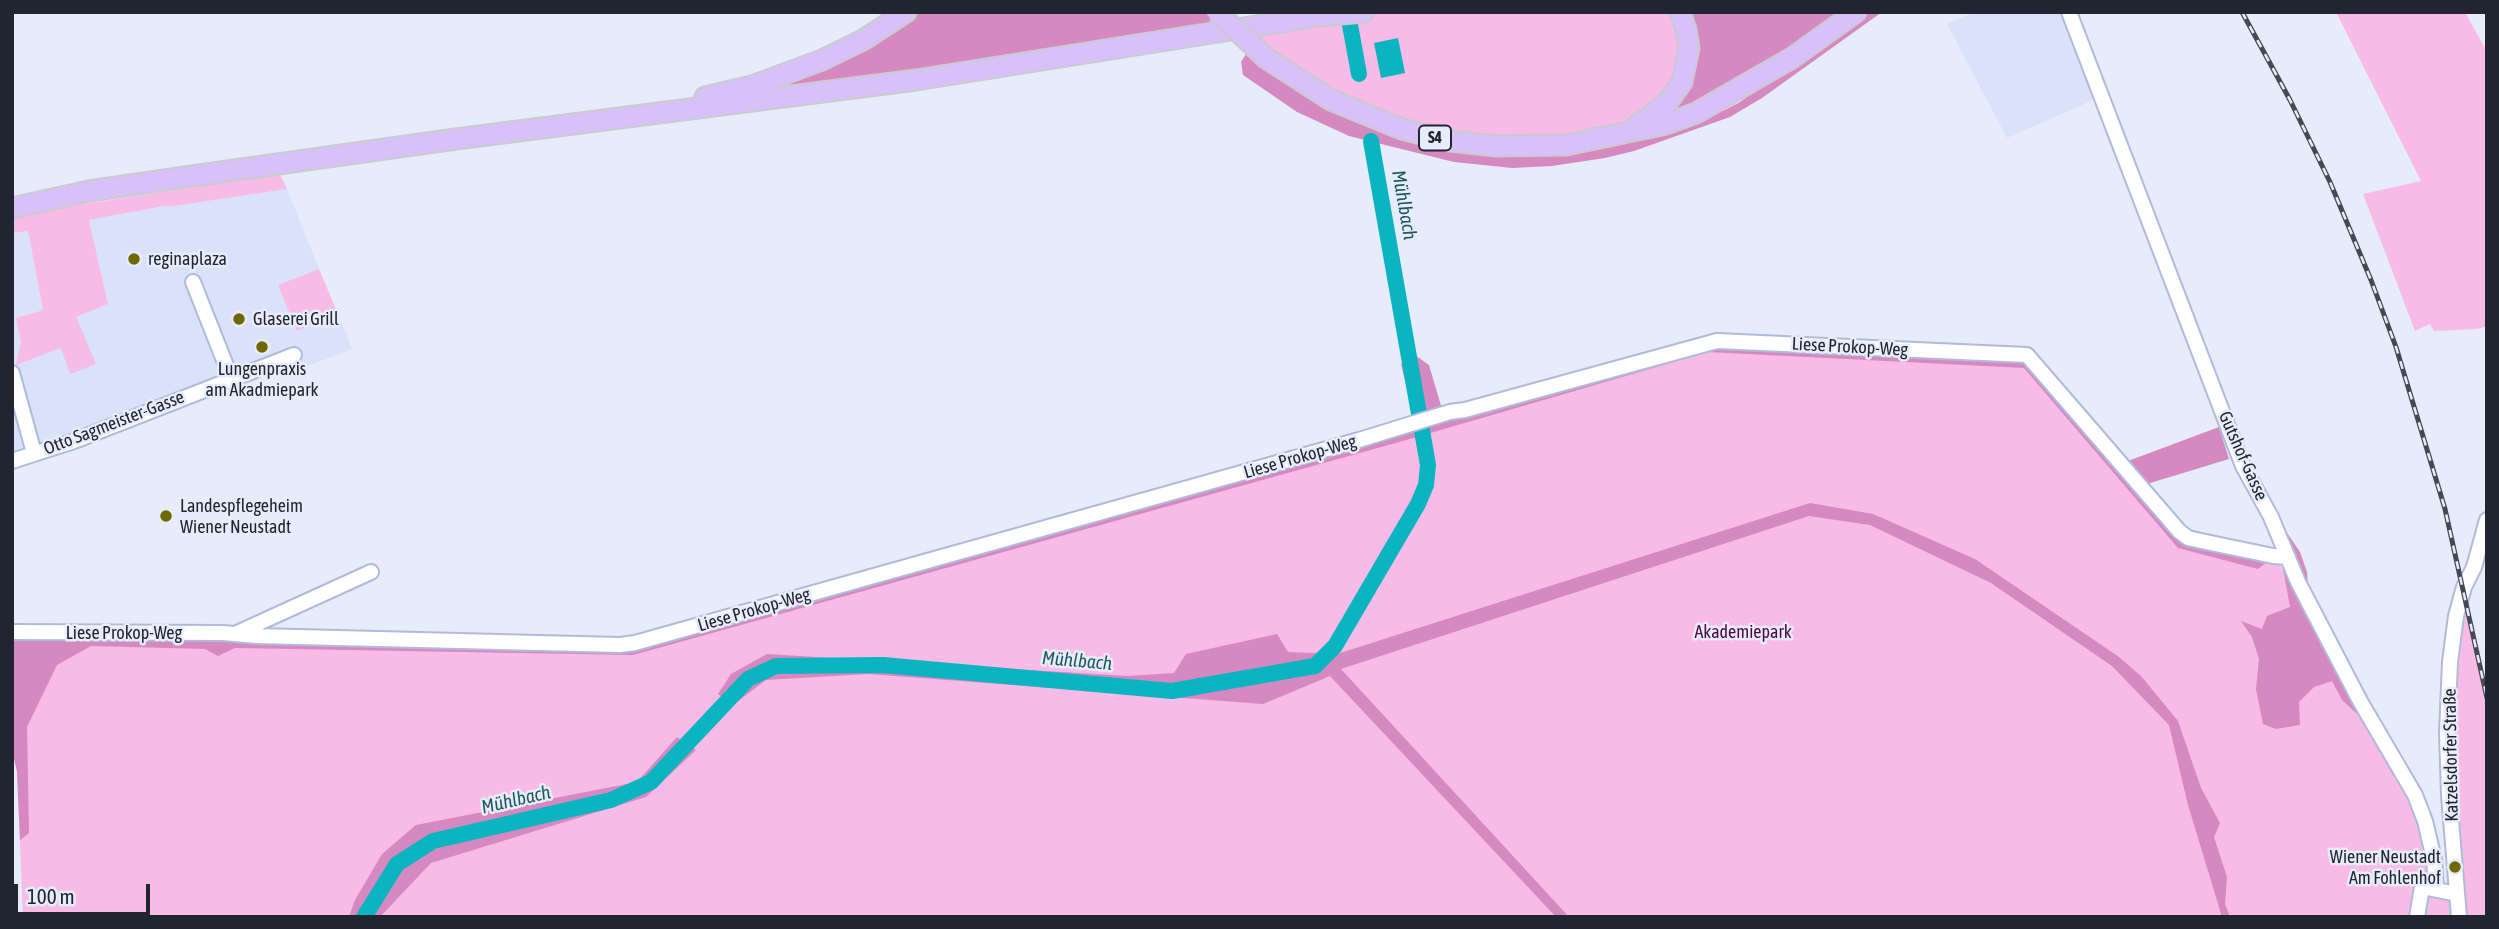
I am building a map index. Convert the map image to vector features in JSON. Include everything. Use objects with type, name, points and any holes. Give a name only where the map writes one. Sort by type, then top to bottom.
[{"type":"highway","points":[[456,139],[704,97],[752,86],[822,60],[863,40],[906,12]]},
{"type":"highway","name":"S4","points":[[1217,12],[1266,58],[1308,87],[1357,112],[1434,138],[1484,145],[1535,147],[1582,144],[1666,124],[1696,113],[1792,58],[1856,12]]},
{"type":"highway","points":[[12,197],[89,191],[456,139],[916,80],[1323,14],[1364,12]]},
{"type":"highway","points":[[1622,134],[1662,108],[1678,89],[1689,48],[1680,12]]},
{"type":"highway","points":[[12,208],[89,191]]},
{"type":"street","name":"Gutshof-Gasse","points":[[2069,12],[2243,466],[2271,517],[2298,582],[2360,701],[2415,795],[2425,821],[2434,859],[2429,887],[2417,917]]},
{"type":"street","points":[[193,282],[231,378]]},
{"type":"street","name":"Liese Prokop-Weg","points":[[12,632],[236,634],[620,645],[635,643],[1428,419],[1717,341],[2027,355],[2179,531],[2188,538],[2288,557]]},
{"type":"street","name":"Otto Sagmeister-Gasse","points":[[12,461],[74,441],[294,355]]},
{"type":"street","points":[[12,373],[34,453]]},
{"type":"street","name":"Katzelsdorfer Straße","points":[[2459,917],[2447,733],[2450,662],[2456,616],[2487,520]]},
{"type":"street","name":"Liese Prokop-Weg","points":[[236,634],[371,572]]},
{"type":"street","points":[[2429,887],[2457,894]]},
{"type":"shaded area","points":[[906,12],[1205,12],[1224,32],[756,101],[752,86]]},
{"type":"shaded area","points":[[1680,12],[1856,12],[1696,113],[1645,121],[1682,82]]},
{"type":"shaded area","points":[[1863,12],[1882,12],[1762,98],[1730,117],[1634,151],[1552,166],[1512,168],[1454,162],[1349,136],[1297,112],[1243,75],[1241,62],[1246,54],[1309,98],[1355,122],[1404,139],[1551,154],[1597,150],[1628,143],[1716,109],[1723,111],[1740,102]]},
{"type":"shaded area","points":[[1974,12],[2064,12],[2068,23],[2066,30],[2093,100],[2007,138],[1947,24]]},
{"type":"shaded area","points":[[287,189],[319,269],[279,285],[297,331],[338,314],[352,349],[305,367],[288,363],[12,471],[12,233],[28,231],[43,310],[16,318],[21,342],[16,364],[62,348],[71,374],[76,317],[108,304],[89,220],[164,206]]},
{"type":"shaded area","points":[[1711,346],[2026,361],[2182,544],[2268,561],[2258,569],[2178,548],[2024,368],[1708,352],[1410,439],[633,655],[235,648],[218,656],[205,649],[91,646],[57,665],[27,727],[29,833],[20,840],[17,772],[12,749],[12,641],[204,640],[632,649]]},
{"type":"shaded area","points":[[1415,355],[1429,365],[1442,409],[1414,419],[1401,364],[1408,357]]},
{"type":"shaded area","points":[[2219,427],[2229,459],[2147,484],[2128,461]]},
{"type":"shaded area","points":[[1810,503],[1873,514],[1975,559],[2119,657],[2141,676],[2178,721],[2201,788],[2220,823],[2214,837],[2227,877],[2225,904],[2230,917],[2222,917],[2188,805],[2169,725],[2112,666],[1991,583],[1870,525],[1809,516],[1341,669],[1569,917],[1556,917],[1330,676],[1263,704],[868,674],[766,680],[733,705],[718,694],[731,674],[767,654],[1128,676],[1174,673],[1186,654],[1277,634],[1288,652],[1337,654]]},
{"type":"shaded area","points":[[2281,524],[2300,552],[2307,572],[2308,588]]},
{"type":"shaded area","points":[[2283,568],[2366,722],[2342,700],[2332,681],[2314,687],[2299,702],[2300,725],[2276,729],[2263,724],[2256,689],[2259,659],[2252,637],[2241,621],[2262,629],[2267,616],[2290,607]]},
{"type":"shaded area","points":[[677,737],[696,750],[646,797],[431,863],[380,917],[349,917],[355,900],[382,854],[416,825],[637,782]]},
{"type":"green space","points":[[1351,12],[1680,12],[1684,75],[1622,134],[1496,146],[1331,100],[1244,29]]},
{"type":"green space","points":[[2336,12],[2465,12],[2487,52],[2487,326],[2434,331],[2430,324],[2415,331],[2363,194],[2421,181]]},
{"type":"green space","points":[[280,174],[287,189],[164,206],[89,220],[108,304],[76,317],[96,364],[70,374],[61,348],[16,365],[21,342],[16,318],[43,310],[28,231],[12,233],[12,215]]},
{"type":"green space","points":[[319,269],[338,314],[297,331],[278,285]]},
{"type":"green space","name":"Akademiepark","points":[[1711,346],[2026,361],[2182,544],[2276,562],[2283,568],[2412,803],[2436,888],[2456,894],[2447,733],[2464,587],[2483,679],[2487,679],[2487,917],[23,917],[17,772],[12,749],[12,641],[204,640],[632,649]]},
{"type":"water","points":[[1398,38],[1405,73],[1381,78],[1374,43]]},
{"type":"waterway","name":"Mühlbach","points":[[1350,25],[1359,74]]},
{"type":"waterway","name":"Mühlbach","points":[[364,917],[397,864],[433,841],[611,800],[651,782],[748,679],[776,666],[883,665],[1172,691],[1315,666],[1335,646],[1418,504],[1426,485],[1428,465],[1371,141]]},
{"type":"railway","points":[[2242,12],[2290,100],[2330,182],[2396,347],[2445,509],[2487,698]]},
{"type":"place","name":"reginaplaza","points":[[134,259]]},
{"type":"place","name":"Glaserei Grill","points":[[239,319]]},
{"type":"place","name":"Lungenpraxis am Akadmiepark","points":[[262,347]]},
{"type":"place","name":"Landespflegeheim Wiener Neustadt","points":[[166,516]]},
{"type":"place","name":"Wiener Neustadt Am Fohlenhof","points":[[2455,867]]}]
